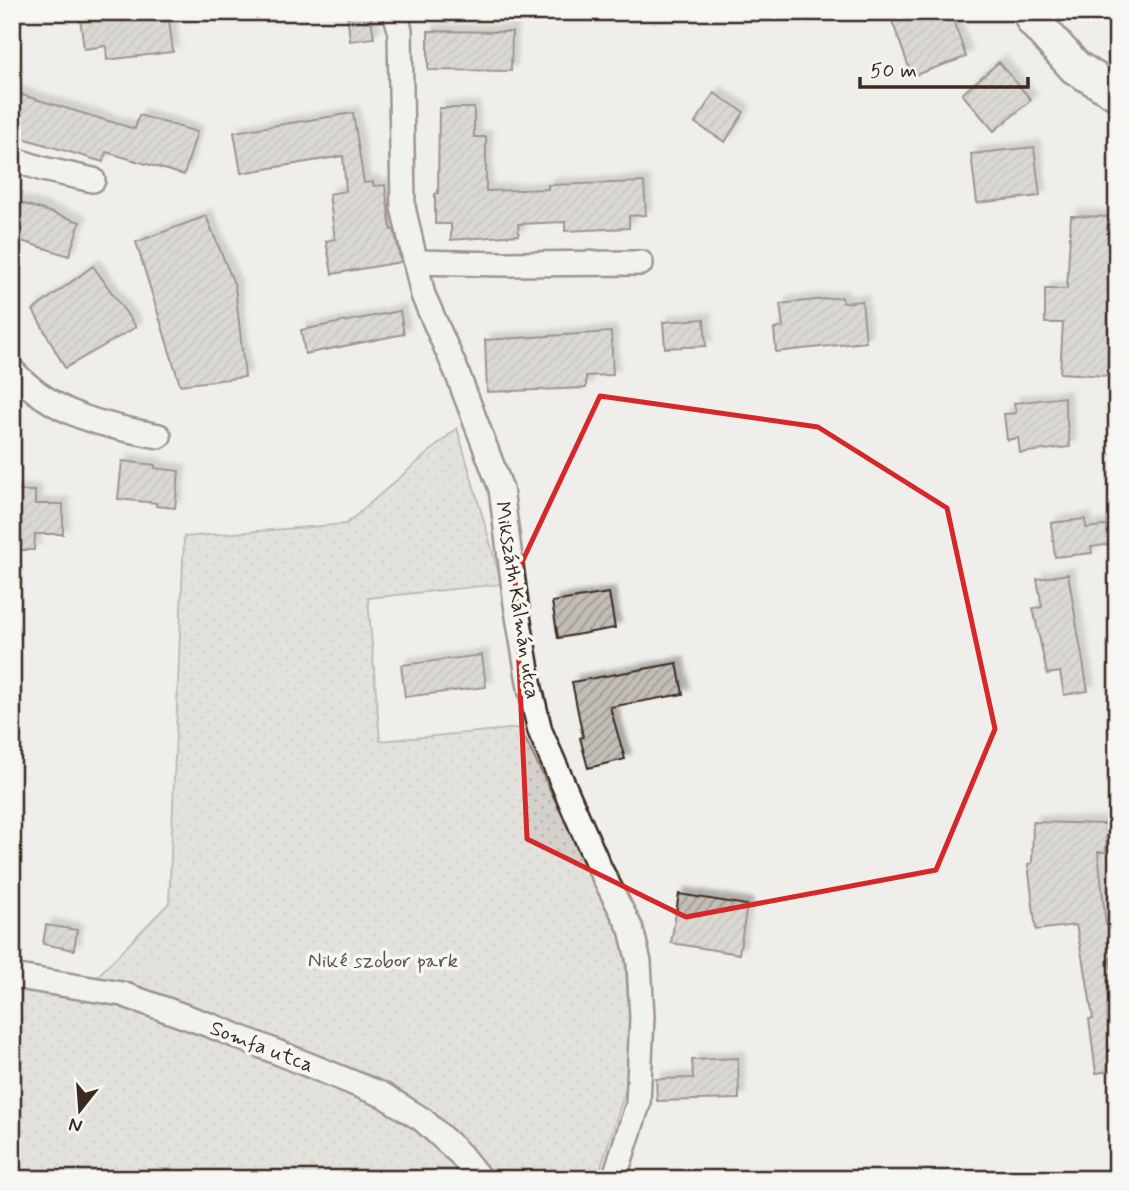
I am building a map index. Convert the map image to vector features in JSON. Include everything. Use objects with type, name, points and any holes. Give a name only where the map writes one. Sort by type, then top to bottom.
[{"type":"street","name":"Mikszáth Kálmán utca","points":[[395,12],[400,30],[403,207],[424,295],[501,489],[516,604],[540,731],[600,869],[631,929],[639,962],[642,1017],[638,1104],[614,1179]]},
{"type":"street","points":[[1030,12],[1033,19],[1075,67],[1117,93]]},
{"type":"street","points":[[12,159],[93,180]]},
{"type":"street","points":[[416,262],[641,263]]},
{"type":"street","points":[[12,370],[29,388],[58,408],[125,430],[159,436]]},
{"type":"street","name":"Somfa utca","points":[[12,976],[122,994],[231,1033],[383,1095],[424,1120],[460,1154],[481,1179]]},
{"type":"highlighted area","points":[[600,396],[818,427],[947,508],[995,729],[936,870],[686,917],[527,839],[515,577]]},
{"type":"green space","name":"Niké szobor park","points":[[457,428],[502,584],[368,598],[380,741],[520,728],[623,941],[634,1064],[597,1179],[12,1179],[12,983],[90,984],[169,903],[184,537],[346,524]]},
{"type":"building","points":[[124,12],[168,12],[173,52],[107,60],[106,46],[84,49],[80,18]]},
{"type":"building","points":[[347,12],[370,12],[374,38],[350,41]]},
{"type":"building","points":[[889,12],[951,12],[966,57],[912,76]]},
{"type":"building","points":[[428,31],[512,32],[511,71],[428,70]]},
{"type":"building","points":[[999,62],[1031,100],[994,131],[962,94]]},
{"type":"building","points":[[12,92],[135,129],[139,115],[197,132],[184,175],[106,152],[103,162],[12,135]]},
{"type":"building","points":[[714,93],[744,112],[725,142],[695,123]]},
{"type":"building","points":[[439,108],[474,108],[474,137],[486,137],[486,191],[548,189],[548,185],[644,182],[646,215],[629,216],[629,228],[565,231],[565,222],[518,224],[519,235],[451,240],[451,224],[435,224]]},
{"type":"building","points":[[353,113],[364,183],[385,185],[391,230],[394,229],[401,262],[332,274],[326,241],[335,239],[329,194],[346,191],[343,156],[241,173],[234,132]]},
{"type":"building","points":[[1034,147],[1040,196],[977,203],[971,154]]},
{"type":"building","points":[[12,200],[80,222],[69,256],[12,238]]},
{"type":"building","points":[[206,216],[235,286],[245,377],[180,385],[136,242]]},
{"type":"building","points":[[1071,216],[1117,217],[1117,267],[1111,267],[1112,316],[1107,376],[1060,373],[1063,323],[1045,323],[1045,289],[1067,289]]},
{"type":"building","points":[[93,266],[136,327],[65,368],[33,310]]},
{"type":"building","points":[[842,297],[843,303],[862,301],[866,342],[776,352],[774,329],[783,327],[780,304]]},
{"type":"building","points":[[400,311],[404,334],[305,354],[301,330]]},
{"type":"building","points":[[704,319],[706,346],[665,348],[663,322]]},
{"type":"building","points":[[611,332],[613,375],[586,376],[586,388],[487,392],[485,340]]},
{"type":"building","points":[[1064,397],[1070,447],[1020,453],[1018,438],[1007,440],[1004,414],[1016,413],[1014,403]]},
{"type":"building","points":[[122,461],[179,471],[175,508],[118,499]]},
{"type":"building","points":[[12,491],[35,491],[35,504],[63,504],[63,534],[35,534],[34,550],[12,550]]},
{"type":"building","points":[[1085,519],[1086,528],[1111,525],[1113,544],[1091,547],[1092,553],[1055,557],[1051,523]]},
{"type":"building","points":[[1068,574],[1088,691],[1064,695],[1060,672],[1047,674],[1033,608],[1042,607],[1037,579]]},
{"type":"building","points":[[609,593],[615,628],[558,638],[552,602]]},
{"type":"building","points":[[482,655],[486,687],[405,697],[401,665]]},
{"type":"building","points":[[677,663],[683,694],[610,707],[625,759],[588,768],[580,738],[583,737],[572,682]]},
{"type":"building","points":[[1033,822],[1107,824],[1106,852],[1098,852],[1106,925],[1113,924],[1117,949],[1117,956],[1110,958],[1117,1004],[1117,1070],[1096,1073],[1089,1019],[1093,1019],[1076,925],[1036,930],[1028,864],[1032,863]]},
{"type":"building","points":[[679,894],[747,905],[739,954],[671,943]]},
{"type":"building","points":[[46,925],[77,930],[74,950],[43,944]]},
{"type":"building","points":[[738,1058],[739,1099],[657,1101],[656,1079],[693,1078],[692,1060]]}]
